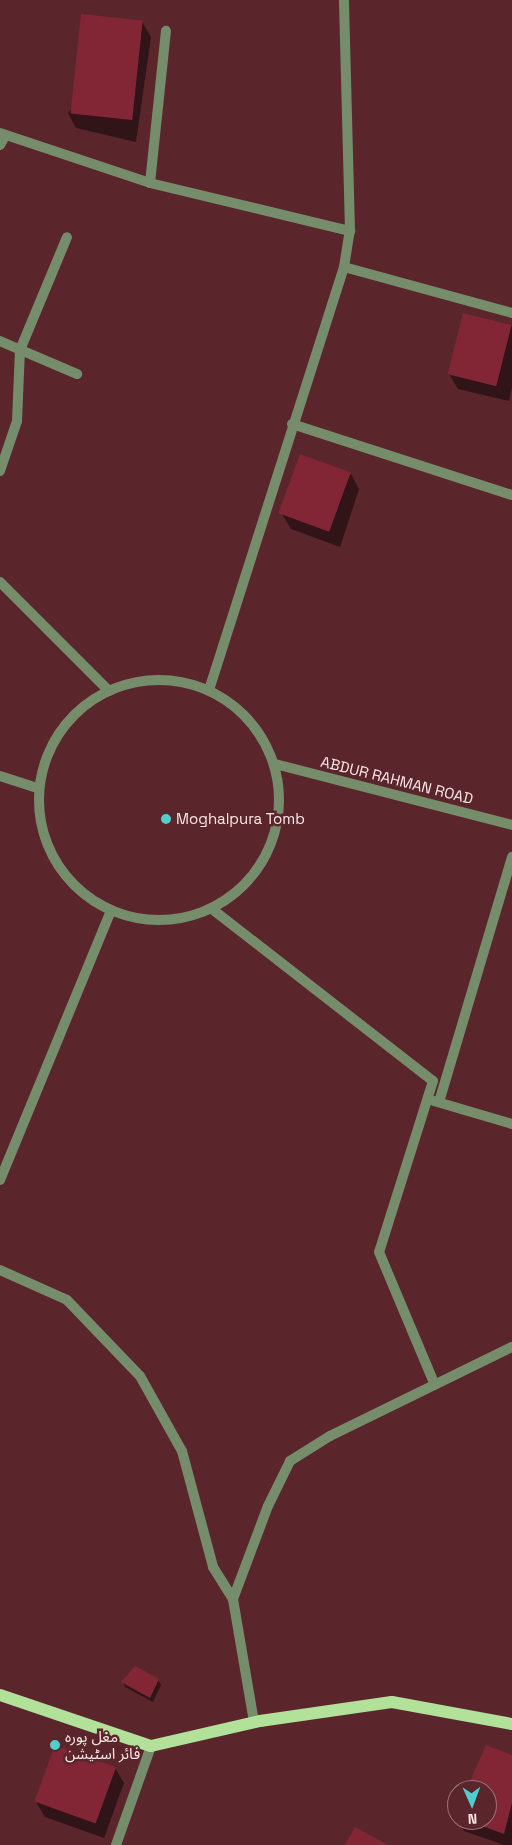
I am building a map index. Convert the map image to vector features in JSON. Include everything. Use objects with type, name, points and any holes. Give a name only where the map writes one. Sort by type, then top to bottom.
[{"type":"main road","points":[[0,1695],[151,1746],[254,1722],[392,1702],[512,1724]]},
{"type":"street","points":[[209,690],[292,424],[344,267],[350,231],[344,0]]},
{"type":"street","points":[[150,183],[166,31]]},
{"type":"street","points":[[0,145],[3,134],[150,183],[350,231]]},
{"type":"street","points":[[0,472],[17,421],[20,350],[67,237]]},
{"type":"street","points":[[344,267],[512,313]]},
{"type":"street","points":[[0,341],[77,374]]},
{"type":"street","points":[[292,424],[512,495]]},
{"type":"street","points":[[0,582],[109,691]]},
{"type":"street","points":[[142,681],[176,681],[209,690],[238,709],[255,728],[275,764],[280,798],[276,832],[262,863],[240,889],[212,909],[170,920],[145,920],[111,911],[79,891],[54,861],[40,826],[38,788],[50,748],[74,714],[109,691],[142,681]]},
{"type":"street","name":"ABDUR RAHMAN ROAD","points":[[275,764],[512,825]]},
{"type":"street","points":[[0,776],[38,788]]},
{"type":"street","points":[[439,1102],[512,856]]},
{"type":"street","points":[[212,909],[433,1081],[379,1252],[435,1386]]},
{"type":"street","points":[[0,1180],[111,911]]},
{"type":"street","points":[[428,1099],[512,1124]]},
{"type":"street","points":[[0,1270],[66,1300],[140,1376],[182,1451],[212,1567],[233,1598],[254,1722]]},
{"type":"street","points":[[233,1598],[268,1506],[290,1461],[330,1436],[512,1347]]},
{"type":"street","points":[[116,1845],[151,1746]]},
{"type":"building","points":[[81,14],[143,20],[132,120],[71,113]]},
{"type":"building","points":[[463,313],[512,325],[496,386],[448,374]]},
{"type":"building","points":[[300,454],[351,472],[329,532],[278,513]]},
{"type":"building","points":[[135,1666],[159,1679],[150,1698],[121,1682]]},
{"type":"building","points":[[55,1745],[116,1767],[96,1824],[34,1801]]},
{"type":"building","points":[[486,1745],[512,1755],[512,1803],[504,1834],[493,1830],[497,1830],[497,1780],[470,1780]]},
{"type":"building","points":[[355,1827],[388,1845],[345,1845]]},
{"type":"place","name":"Moghalpura Tomb","points":[[166,819]]},
{"type":"place","name":"مغل پورہ فائر اسٹیشن","points":[[55,1745]]}]
